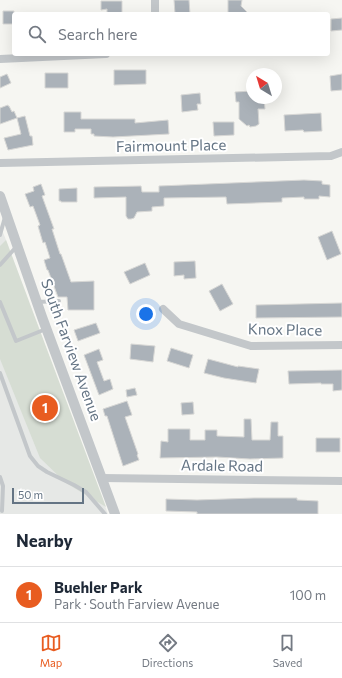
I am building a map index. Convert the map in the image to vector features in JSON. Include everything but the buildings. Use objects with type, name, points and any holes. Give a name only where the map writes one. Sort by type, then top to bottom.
[{"type":"street","points":[[155,0],[155,12]]},
{"type":"street","points":[[0,59],[64,56]]},
{"type":"street","name":"Fairmount Place","points":[[0,163],[331,156],[342,152]]},
{"type":"street","name":"South Farview Avenue","points":[[0,196],[46,328],[115,514]]},
{"type":"street","name":"Knox Place","points":[[163,309],[180,324],[251,346],[342,345]]},
{"type":"street","name":"Ardale Road","points":[[102,478],[342,481]]},
{"type":"lane","points":[[0,235],[6,213]]},
{"type":"lane","points":[[0,265],[17,246]]},
{"type":"lane","points":[[37,302],[59,301]]},
{"type":"lane","points":[[0,302],[16,342],[46,328]]},
{"type":"lane","points":[[0,373],[30,456],[38,466],[47,472],[86,492],[105,514]]},
{"type":"lane","points":[[0,478],[3,486],[2,511]]},
{"type":"shaded area","points":[[0,225],[6,240],[108,514],[0,514]]},
{"type":"shaded area","points":[[6,240],[106,507],[66,483],[40,458],[0,359],[0,246]]},
{"type":"place","name":"Buehler Park","points":[[45,408]]}]
